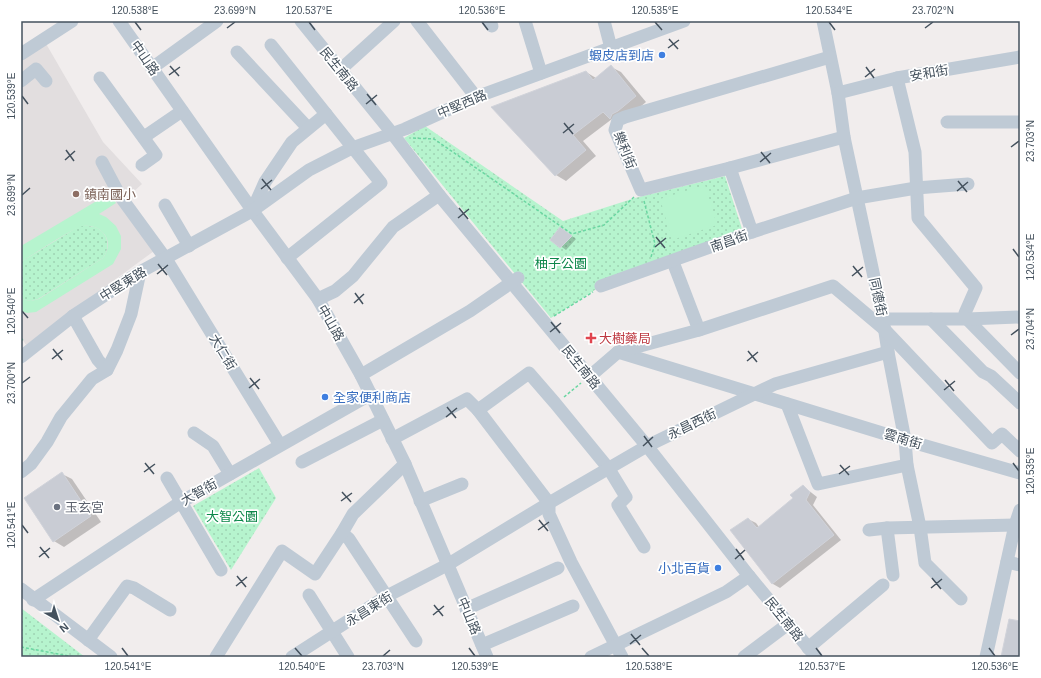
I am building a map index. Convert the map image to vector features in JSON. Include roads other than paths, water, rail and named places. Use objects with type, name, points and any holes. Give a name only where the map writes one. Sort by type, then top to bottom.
[{"type":"street","points":[[21,54],[72,21]]},
{"type":"street","name":"中山路","points":[[119,21],[252,211],[318,299],[361,375],[405,464],[487,657]]},
{"type":"street","points":[[152,68],[217,21]]},
{"type":"street","name":"民生南路","points":[[301,21],[392,133],[439,195],[515,280],[545,323],[647,446],[749,576],[812,652]]},
{"type":"street","points":[[340,70],[394,21]]},
{"type":"street","points":[[417,21],[476,96]]},
{"type":"street","points":[[525,21],[540,73]]},
{"type":"street","points":[[604,21],[612,48]]},
{"type":"street","name":"中堅西路","points":[[252,211],[309,170],[352,148],[405,129],[476,96],[684,21]]},
{"type":"street","name":"同德街","points":[[823,21],[838,92],[844,137],[884,324],[925,563],[961,599]]},
{"type":"street","points":[[270,45],[381,183],[287,258]]},
{"type":"street","points":[[237,52],[308,128]]},
{"type":"street","name":"樂利街","points":[[730,168],[641,190],[615,130],[618,120],[639,112],[830,57]]},
{"type":"street","name":"安和街","points":[[838,92],[897,78],[1020,57]]},
{"type":"street","points":[[21,81],[36,70],[46,81]]},
{"type":"street","points":[[100,78],[144,136],[156,155],[142,165]]},
{"type":"street","points":[[897,78],[915,152],[918,218],[976,288],[965,313],[967,319],[1020,374]]},
{"type":"street","points":[[144,136],[182,111]]},
{"type":"street","points":[[252,211],[265,182],[292,142],[326,114]]},
{"type":"street","points":[[947,122],[1020,122]]},
{"type":"street","points":[[752,232],[730,168],[844,137]]},
{"type":"street","name":"大仁街","points":[[102,162],[120,196],[166,259],[280,445]]},
{"type":"street","name":"南昌街","points":[[602,286],[673,262],[752,232],[857,198],[916,188],[968,184]]},
{"type":"street","points":[[318,299],[335,291],[353,276],[393,227],[439,195]]},
{"type":"street","points":[[164,205],[189,246]]},
{"type":"street","name":"中堅東路","points":[[21,357],[73,316],[140,272],[252,211]]},
{"type":"street","points":[[673,262],[698,330]]},
{"type":"street","points":[[21,472],[31,464],[47,442],[61,417],[92,379],[106,370],[117,350],[131,314],[140,272]]},
{"type":"street","points":[[361,375],[470,311],[515,280]]},
{"type":"street","points":[[589,377],[618,352],[698,330],[833,286],[884,324],[992,443],[1002,434],[1020,451]]},
{"type":"street","points":[[73,316],[98,360],[106,370]]},
{"type":"street","points":[[884,324],[931,319],[1020,317]]},
{"type":"street","points":[[931,319],[983,372],[991,376],[1020,403]]},
{"type":"street","name":"雲南街","points":[[618,352],[1020,474]]},
{"type":"street","name":"永昌西街","points":[[447,565],[647,446],[754,393],[775,384],[888,352]]},
{"type":"street","points":[[478,410],[529,373],[556,403],[609,469],[626,497],[618,505],[644,547]]},
{"type":"street","name":"大智街","points":[[33,600],[181,502],[371,394]]},
{"type":"street","points":[[392,439],[467,399],[478,410],[549,503],[549,514],[571,562],[619,651]]},
{"type":"street","points":[[787,404],[818,484],[907,465]]},
{"type":"street","points":[[302,462],[383,420]]},
{"type":"street","points":[[194,433],[213,446],[230,474]]},
{"type":"street","points":[[216,657],[282,551],[315,574],[353,514],[405,464]]},
{"type":"street","points":[[167,478],[221,570]]},
{"type":"street","points":[[420,501],[462,484]]},
{"type":"street","points":[[986,657],[1015,525],[1020,510]]},
{"type":"street","points":[[869,530],[887,528],[1015,525]]},
{"type":"street","points":[[887,528],[893,575]]},
{"type":"street","points":[[342,533],[349,539],[416,641]]},
{"type":"street","points":[[1007,562],[1020,565]]},
{"type":"street","name":"永昌東街","points":[[292,657],[387,596],[447,565]]},
{"type":"street","points":[[466,609],[558,568]]},
{"type":"street","points":[[591,657],[619,651],[726,592],[749,576]]},
{"type":"street","points":[[812,652],[883,585]]},
{"type":"street","points":[[88,640],[127,586],[134,588],[170,610]]},
{"type":"street","points":[[21,589],[33,600],[111,657]]},
{"type":"street","points":[[309,595],[348,657]]},
{"type":"street","points":[[482,645],[573,606]]},
{"type":"street","points":[[744,657],[788,624]]},
{"type":"place","name":"蝦皮店到店","points":[[662,55]]},
{"type":"place","name":"鎮南國小","points":[[76,194]]},
{"type":"place","name":"大樹藥局","points":[[591,338]]},
{"type":"place","name":"全家便利商店","points":[[325,397]]},
{"type":"place","name":"玉玄宮","points":[[57,507]]},
{"type":"place","name":"小北百貨","points":[[718,568]]},
{"type":"park label","name":"柚子公園","points":[[561,263]]},
{"type":"park label","name":"大智公園","points":[[232,516]]}]
